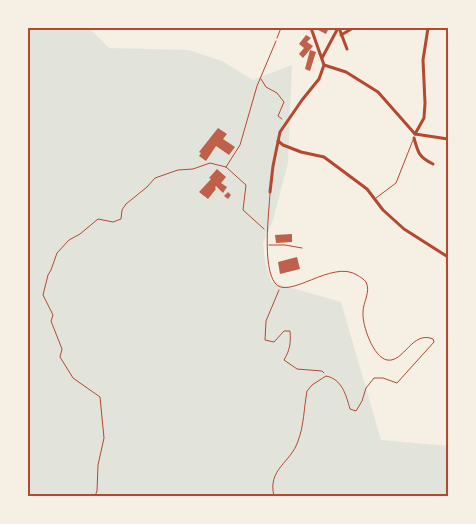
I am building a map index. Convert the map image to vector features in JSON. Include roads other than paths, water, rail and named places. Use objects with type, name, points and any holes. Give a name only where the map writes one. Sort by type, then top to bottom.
[{"type":"street","points":[[270,192],[280,132],[319,79],[324,65],[311,28]]},
{"type":"street","points":[[321,58],[338,28]]},
{"type":"street","points":[[338,28],[347,50]]},
{"type":"street","points":[[341,35],[353,28]]},
{"type":"street","points":[[414,136],[424,118],[423,60],[428,28]]},
{"type":"street","points":[[324,65],[346,72],[378,92],[414,136],[422,159],[433,164]]},
{"type":"street","points":[[414,136],[448,139]]},
{"type":"street","points":[[278,141],[301,152],[324,157],[367,189],[383,210],[404,229],[448,257]]},
{"type":"lane","points":[[277,38],[282,28]]},
{"type":"lane","points":[[374,199],[396,183],[414,136]]},
{"type":"lane","points":[[270,192],[267,231],[272,276],[275,284],[280,288],[296,287],[337,270],[355,274],[365,281],[366,284],[368,292],[363,314],[370,341],[378,354],[386,360],[391,360],[397,358],[421,338],[427,336],[434,342],[397,383],[382,378],[374,378],[366,388],[362,401],[356,411],[350,409],[338,381],[326,376],[312,385],[307,391],[299,440],[295,448],[277,470],[274,480],[274,496]]},
{"type":"lane","points":[[268,245],[302,248]]}]
